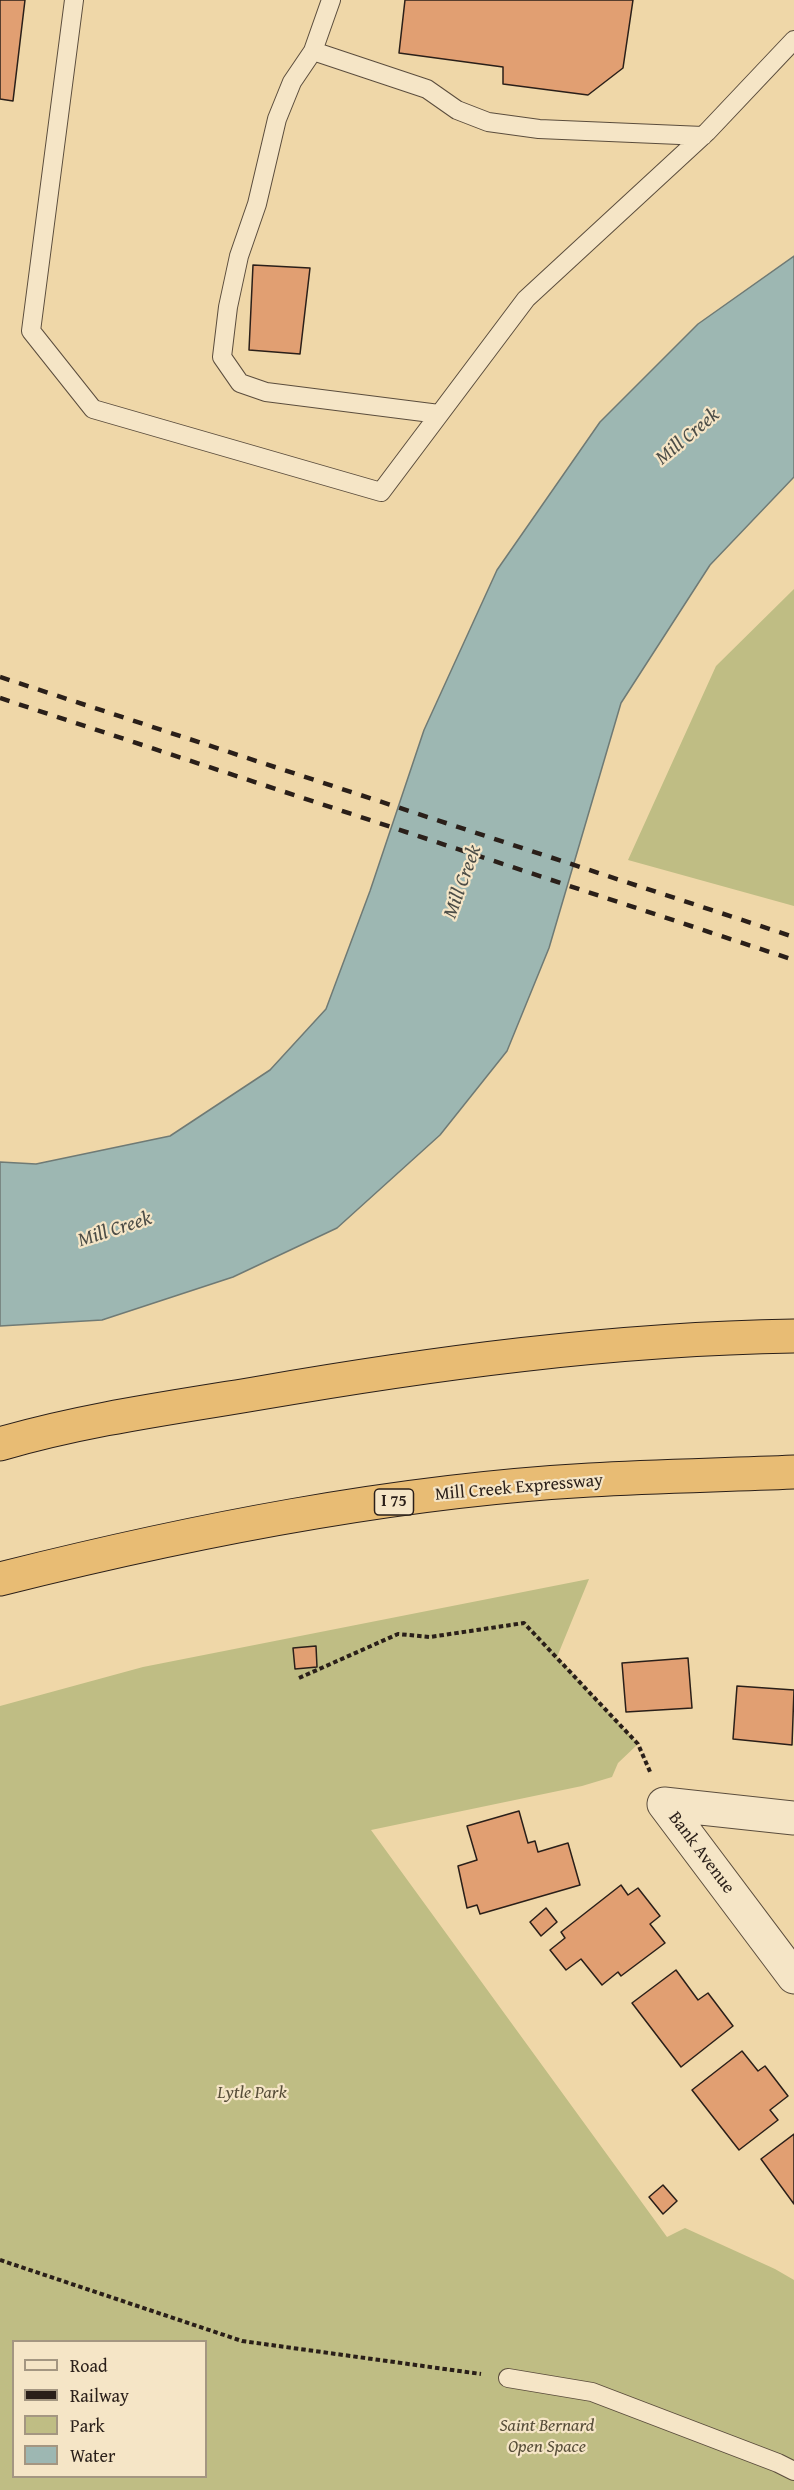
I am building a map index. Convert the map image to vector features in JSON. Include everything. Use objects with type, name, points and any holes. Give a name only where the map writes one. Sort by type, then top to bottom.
[{"type":"highway","points":[[0,1444],[165,1409],[391,1370],[548,1350],[697,1337],[794,1335]]},
{"type":"highway","name":"Mill Creek Expressway","points":[[0,1579],[84,1558],[253,1523],[437,1495],[588,1480],[794,1472]]},
{"type":"street","name":"Bank Avenue","points":[[664,1804],[794,1818]]},
{"type":"street","name":"Bank Avenue","points":[[664,1804],[794,1977]]},
{"type":"lane","points":[[74,0],[31,332],[93,410],[381,492],[526,299],[703,136],[794,40]]},
{"type":"lane","points":[[331,0],[313,51],[291,82],[276,119],[256,204],[239,256],[230,297],[222,357],[240,383],[266,392],[439,414]]},
{"type":"lane","points":[[313,51],[426,89],[457,110],[488,122],[539,129],[703,136]]},
{"type":"lane","points":[[508,2378],[592,2392],[794,2471]]},
{"type":"path","points":[[299,1678],[398,1634],[430,1637],[524,1623],[638,1744],[664,1804]]},
{"type":"path","points":[[0,2260],[242,2341],[508,2378]]},
{"type":"green space","points":[[794,589],[794,906],[628,860],[716,666]]},
{"type":"green space","name":"Lytle Park","points":[[589,1579],[557,1657],[638,1744],[618,1763],[612,1777],[582,1786],[371,1830],[667,2237],[685,2228],[794,2280],[794,2490],[0,2490],[0,1706],[143,1667]]},
{"type":"water","name":"Mill Creek","points":[[794,256],[794,477],[710,565],[621,703],[549,948],[507,1051],[440,1135],[337,1228],[233,1277],[102,1320],[0,1326],[0,1162],[36,1164],[170,1136],[270,1070],[326,1009],[370,891],[424,730],[497,570],[600,422],[698,324]]},
{"type":"building","points":[[0,0],[25,0],[13,101],[0,99]]},
{"type":"building","points":[[405,0],[633,0],[623,68],[588,95],[503,84],[503,67],[399,53]]},
{"type":"building","points":[[253,265],[310,268],[300,354],[249,350]]},
{"type":"building","points":[[316,1646],[317,1667],[295,1669],[293,1648]]},
{"type":"building","points":[[688,1658],[692,1708],[626,1712],[622,1663]]},
{"type":"building","points":[[737,1686],[794,1690],[792,1745],[733,1739]]},
{"type":"building","points":[[519,1811],[528,1843],[535,1841],[538,1852],[568,1843],[580,1885],[480,1914],[477,1905],[467,1908],[458,1866],[477,1860],[467,1826]]},
{"type":"building","points":[[621,1885],[628,1895],[638,1888],[660,1916],[650,1924],[665,1943],[621,1976],[618,1972],[602,1985],[581,1959],[566,1970],[550,1950],[565,1938],[561,1932]]},
{"type":"building","points":[[546,1908],[557,1922],[541,1936],[530,1922]]},
{"type":"building","points":[[676,1970],[698,2000],[708,1993],[733,2026],[681,2067],[632,2003]]},
{"type":"building","points":[[742,2051],[758,2071],[765,2066],[788,2096],[770,2110],[778,2120],[739,2150],[692,2090]]},
{"type":"building","points":[[794,2134],[794,2204],[761,2159]]},
{"type":"building","points":[[663,2185],[677,2201],[663,2214],[649,2197]]},
{"type":"railway","points":[[0,677],[794,937]]},
{"type":"railway","points":[[0,698],[794,960]]},
{"type":"park label","name":"Saint Bernard Open Space","points":[[547,2436]]}]
